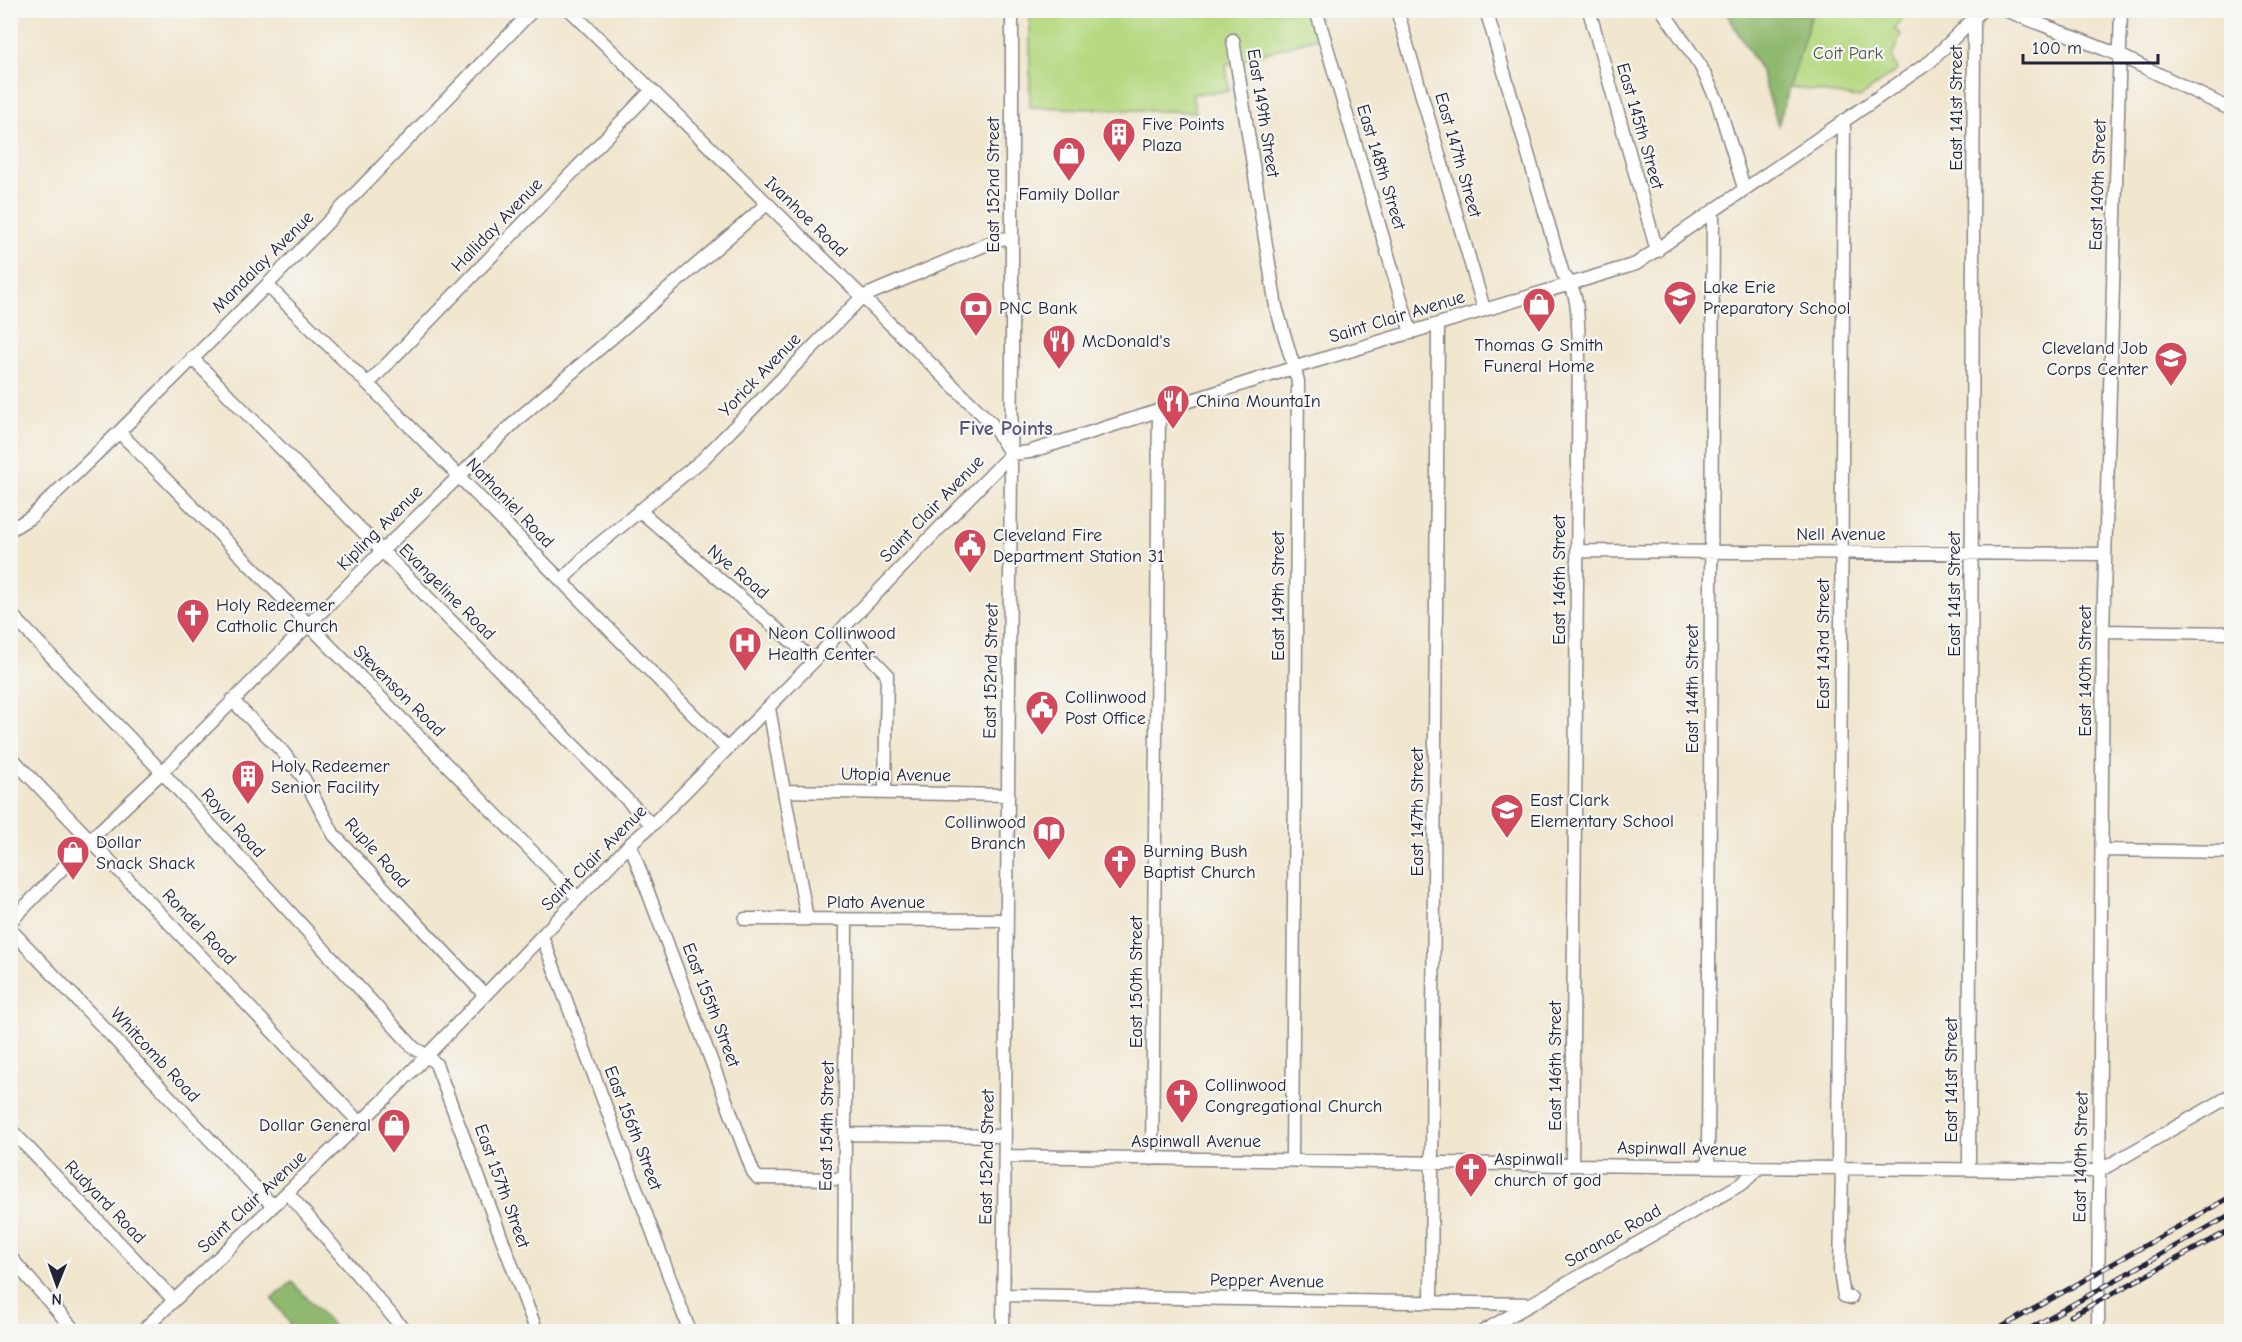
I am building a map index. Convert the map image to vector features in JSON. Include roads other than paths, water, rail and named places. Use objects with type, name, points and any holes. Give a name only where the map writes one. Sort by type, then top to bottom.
[{"type":"street","name":"Mandalay Avenue","points":[[10,530],[31,517],[267,285],[533,10]]},
{"type":"street","name":"Ivanhoe Road","points":[[570,10],[992,424],[1011,454]]},
{"type":"street","name":"East 152nd Street","points":[[1003,1332],[1011,454],[1012,10]]},
{"type":"street","name":"East 148th Street","points":[[1316,10],[1411,333]]},
{"type":"street","name":"East 147th Street","points":[[1396,10],[1484,309]]},
{"type":"street","name":"East 146th Street","points":[[1486,10],[1563,272],[1572,283],[1576,295],[1579,342],[1572,1165]]},
{"type":"street","name":"East 145th Street","points":[[1589,10],[1657,251]]},
{"type":"street","points":[[1662,10],[1700,65],[1717,100],[1744,188]]},
{"type":"street","points":[[2006,10],[2119,55],[2232,110]]},
{"type":"street","name":"East 140th Street","points":[[2098,1332],[2103,631],[2121,10]]},
{"type":"street","name":"Saint Clair Avenue","points":[[141,1332],[428,1056],[484,994],[630,844],[652,825],[726,748],[769,708],[1011,454],[1029,452],[1293,368],[1636,264],[1931,61],[1978,15]]},
{"type":"street","name":"East 141st Street","points":[[1969,1168],[1972,553],[1978,15]]},
{"type":"street","name":"East 149th Street","points":[[1233,40],[1276,307],[1298,381],[1292,1160]]},
{"type":"street","name":"Halliday Avenue","points":[[368,384],[651,91]]},
{"type":"street","name":"East 143rd Street","points":[[1844,120],[1840,1273],[1844,1296],[1851,1298]]},
{"type":"street","name":"Kipling Avenue","points":[[10,922],[91,839],[162,772],[382,551],[519,418],[767,204]]},
{"type":"street","name":"East 144th Street","points":[[1707,1166],[1713,211]]},
{"type":"street","name":"Yorick Avenue","points":[[561,581],[593,549],[702,460],[862,297],[999,239],[1012,238]]},
{"type":"street","name":"Nathaniel Road","points":[[267,285],[368,384],[726,748]]},
{"type":"street","name":"East 147th Street","points":[[1431,1301],[1438,324]]},
{"type":"street","name":"Evangeline Road","points":[[192,358],[652,825]]},
{"type":"street","name":"East 150th Street","points":[[1152,1159],[1159,410]]},
{"type":"street","name":"Stevenson Road","points":[[119,432],[578,898]]},
{"type":"street","name":"Nye Road","points":[[639,510],[814,661]]},
{"type":"street","name":"Nell Avenue","points":[[1577,551],[2105,554]]},
{"type":"street","name":"Royal Road","points":[[10,613],[162,772],[414,1048],[428,1056]]},
{"type":"street","points":[[843,628],[887,674],[885,793]]},
{"type":"street","points":[[2103,631],[2232,633]]},
{"type":"street","name":"Ruple Road","points":[[232,700],[282,751],[303,777],[334,835],[484,994]]},
{"type":"street","points":[[769,708],[807,919]]},
{"type":"street","name":"Rondel Road","points":[[10,756],[360,1123]]},
{"type":"street","name":"Utopia Avenue","points":[[784,791],[1008,795]]},
{"type":"street","name":"East 155th Street","points":[[630,844],[753,1172],[758,1179],[844,1179]]},
{"type":"street","points":[[2102,850],[2232,852]]},
{"type":"street","name":"Plato Avenue","points":[[745,919],[1007,920]]},
{"type":"street","name":"East 154th Street","points":[[843,1332],[846,920]]},
{"type":"street","name":"Whitcomb Road","points":[[10,929],[273,1206]]},
{"type":"street","name":"East 156th Street","points":[[542,936],[690,1332]]},
{"type":"street","name":"East 157th Street","points":[[428,1056],[436,1064],[456,1114],[537,1332]]},
{"type":"street","points":[[2099,1171],[2232,1095]]},
{"type":"street","name":"Rudyard Road","points":[[10,1129],[174,1300]]},
{"type":"street","points":[[845,1134],[1005,1136]]},
{"type":"street","name":"Aspinwall Avenue","points":[[1005,1156],[2099,1171]]},
{"type":"street","name":"Saranac Road","points":[[1482,1332],[1743,1183],[1759,1168]]},
{"type":"street","points":[[288,1193],[406,1332]]},
{"type":"street","points":[[10,1257],[76,1332]]},
{"type":"street","name":"Pepper Avenue","points":[[1003,1294],[1530,1304]]},
{"type":"railway","points":[[1993,1332],[2232,1196]]},
{"type":"railway","points":[[2024,1332],[2232,1214]]},
{"type":"railway","points":[[2071,1316],[2232,1229]]},
{"type":"place","name":"Five Points Plaza","points":[[1119,163]]},
{"type":"place","name":"Family Dollar","points":[[1069,182]]},
{"type":"place","name":"Lake Erie Preparatory School","points":[[1680,326]]},
{"type":"place","name":"Thomas G Smith Funeral Home","points":[[1539,333]]},
{"type":"place","name":"PNC Bank","points":[[976,337]]},
{"type":"place","name":"McDonald's","points":[[1059,370]]},
{"type":"place","name":"Cleveland Job Corps Center","points":[[2171,387]]},
{"type":"place","name":"China MountaIn","points":[[1173,430]]},
{"type":"place","name":"Cleveland Fire Department Station 31","points":[[970,574]]},
{"type":"place","name":"Holy Redeemer Catholic Church","points":[[193,644]]},
{"type":"place","name":"Neon Collinwood Health Center","points":[[745,672]]},
{"type":"place","name":"Collinwood Post Office","points":[[1042,736]]},
{"type":"place","name":"Holy Redeemer Senior Facility","points":[[248,805]]},
{"type":"place","name":"East Clark Elementary School","points":[[1507,839]]},
{"type":"place","name":"Collinwood Branch","points":[[1049,861]]},
{"type":"place","name":"Dollar Snack Shack","points":[[73,881]]},
{"type":"place","name":"Burning Bush Baptist Church","points":[[1120,890]]},
{"type":"place","name":"Collinwood Congregational Church","points":[[1182,1124]]},
{"type":"place","name":"Dollar General","points":[[394,1154]]},
{"type":"place","name":"Aspinwall church of god","points":[[1471,1198]]},
{"type":"district","name":"Five Points","points":[[1006,428]]},
{"type":"park label","name":"Coit Park","points":[[1848,53]]}]
